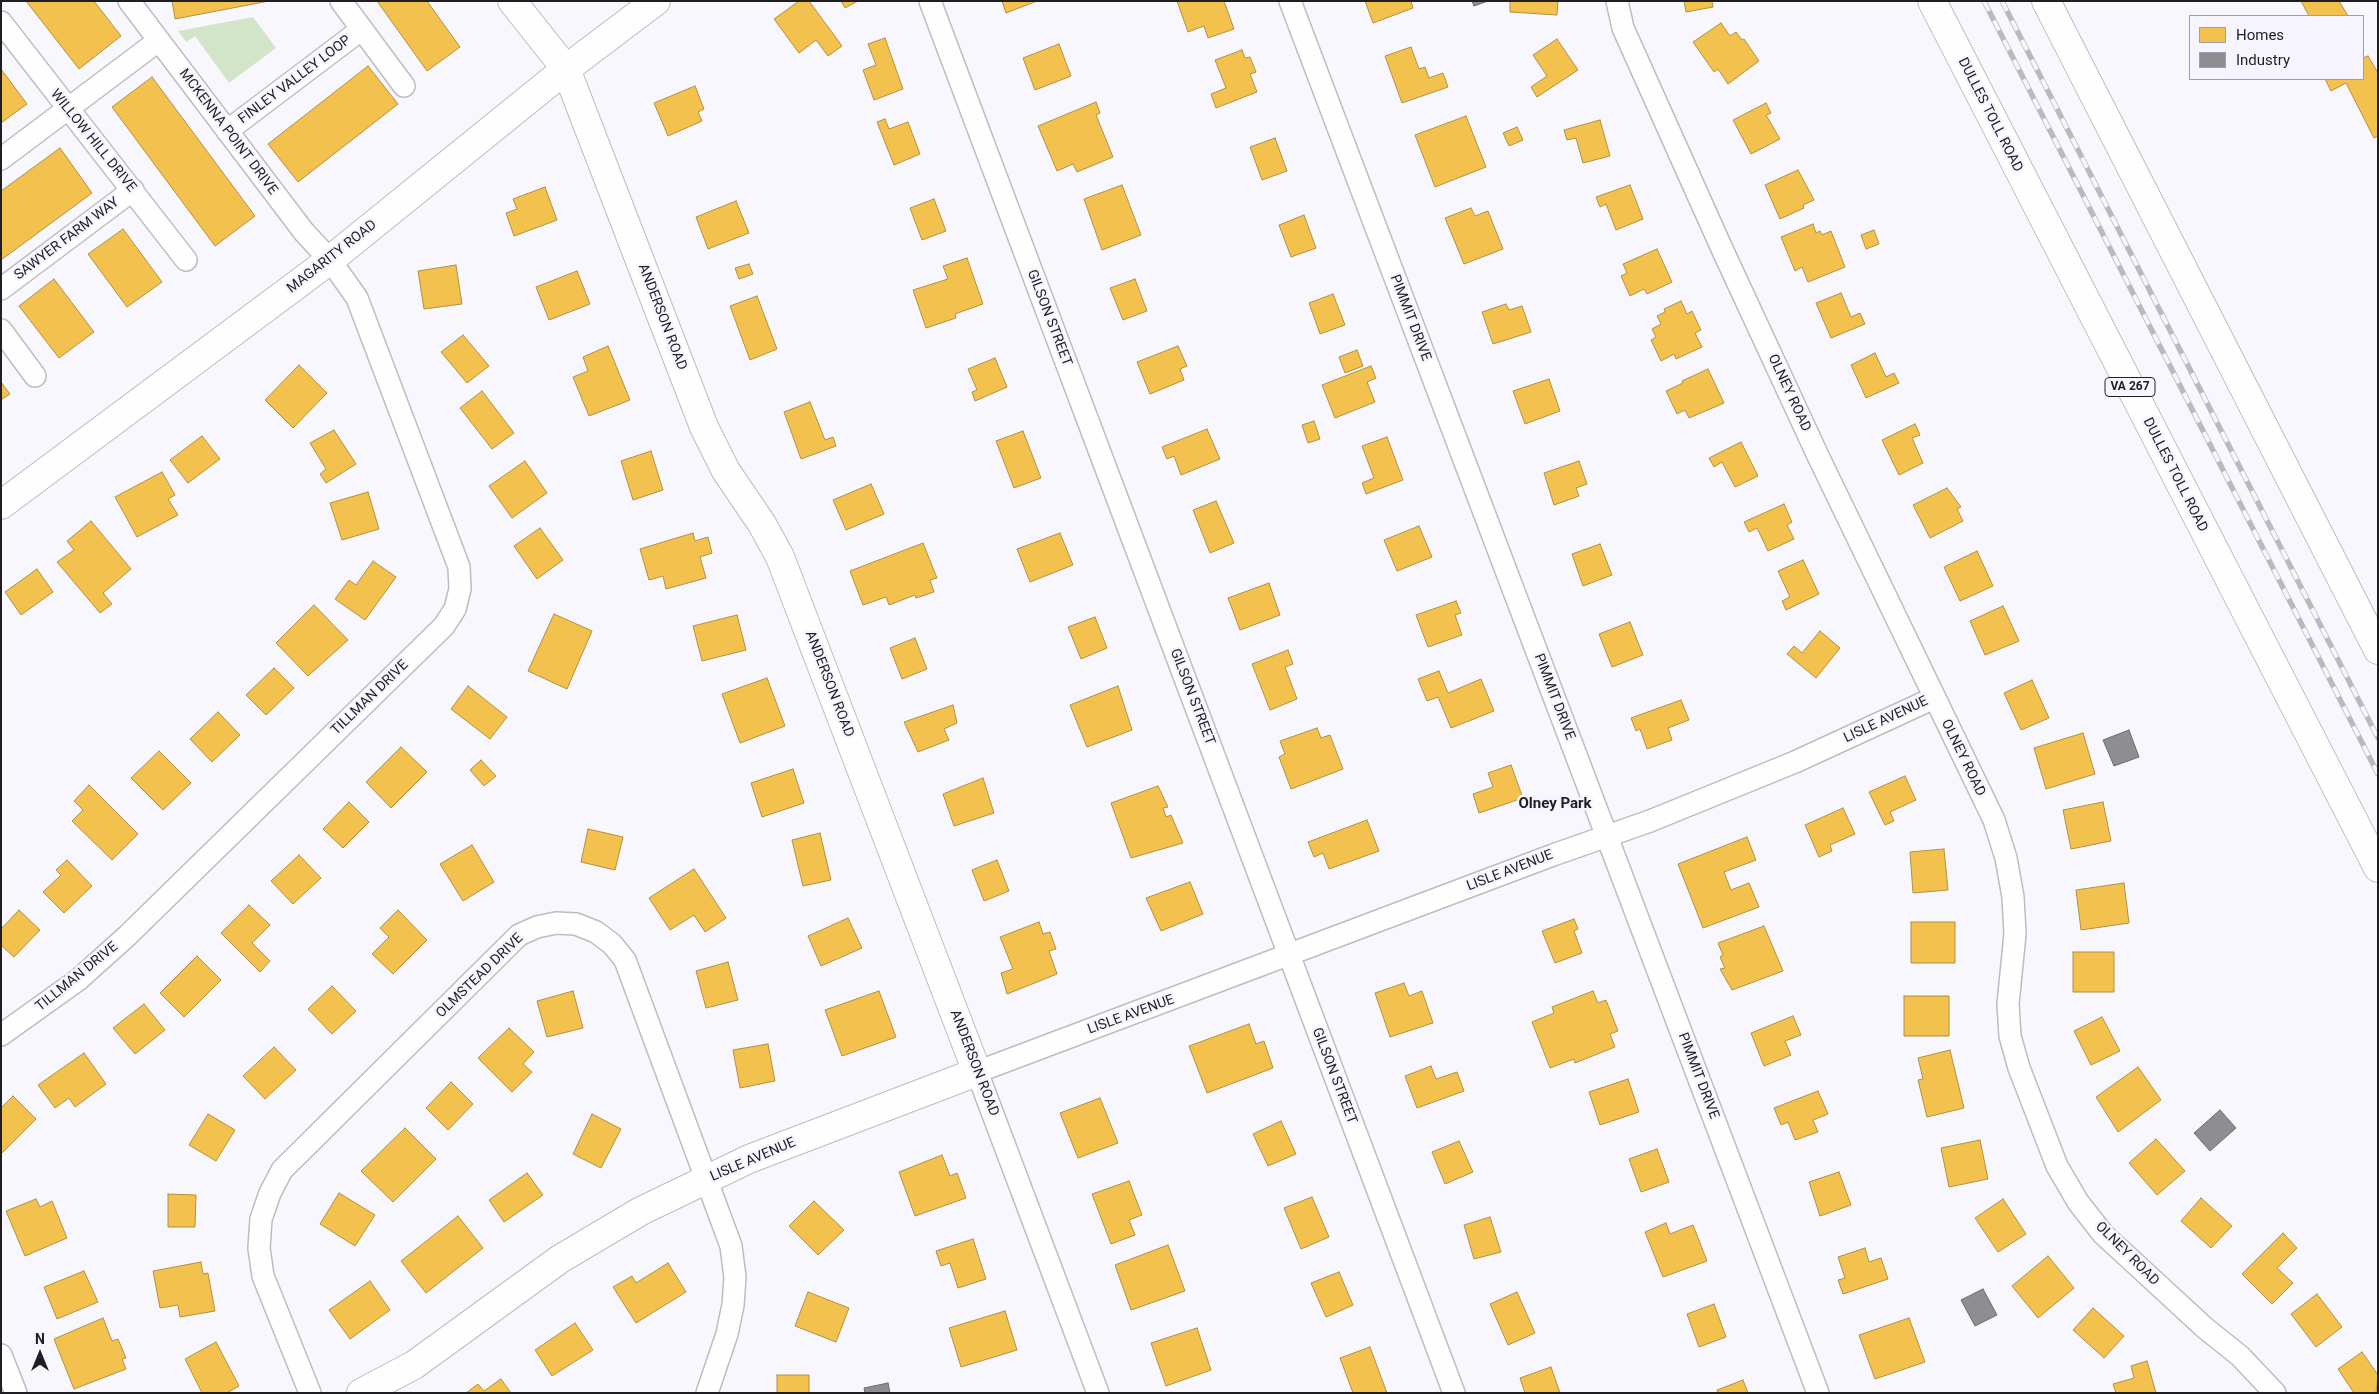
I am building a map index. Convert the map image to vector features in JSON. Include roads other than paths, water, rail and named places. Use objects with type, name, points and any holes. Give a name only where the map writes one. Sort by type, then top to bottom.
[{"type":"main road","name":"ANDERSON ROAD","points":[[512,1],[566,69],[704,427],[726,471],[762,524],[780,557],[978,1072]]},
{"type":"main road","name":"MAGARITY ROAD","points":[[1,505],[330,260],[566,69],[656,1]]},
{"type":"main road","name":"DULLES TOLL ROAD","points":[[1932,1],[2378,868]]},
{"type":"main road","points":[[2046,1],[2378,650]]},
{"type":"main road","name":"LISLE AVENUE","points":[[361,1393],[414,1365],[560,1259],[641,1211],[749,1160],[978,1072]]},
{"type":"street","name":"MCKENNA POINT DRIVE","points":[[129,1],[304,232],[330,260]]},
{"type":"street","name":"FINLEY VALLEY LOOP","points":[[341,1],[404,86]]},
{"type":"street","name":"GILSON STREET","points":[[930,1],[1454,1393]]},
{"type":"street","name":"PIMMIT DRIVE","points":[[1290,1],[1818,1393]]},
{"type":"street","name":"OLNEY ROAD","points":[[1617,1],[1623,28],[1723,251],[1934,698],[1994,820],[2006,858],[2013,897],[2015,934],[2008,1004],[2010,1036],[2018,1068],[2057,1166],[2078,1202],[2103,1234],[2205,1328],[2240,1356],[2275,1393]]},
{"type":"street","name":"WILLOW HILL DRIVE","points":[[1,22],[67,110],[133,190],[186,260]]},
{"type":"street","name":"FINLEY VALLEY LOOP","points":[[227,131],[362,29]]},
{"type":"street","points":[[1,159],[158,41]]},
{"type":"street","name":"SAWYER FARM WAY","points":[[1,288],[133,190]]},
{"type":"street","name":"TILLMAN DRIVE","points":[[1,1035],[78,980],[127,936],[444,626],[455,609],[460,589],[459,567],[357,298],[330,260]]},
{"type":"street","points":[[1,330],[35,376]]},
{"type":"street","name":"LISLE AVENUE","points":[[978,1072],[1607,836],[1794,762],[1934,698]]},
{"type":"street","name":"OLMSTEAD DRIVE","points":[[310,1393],[263,1276],[259,1238],[261,1219],[270,1193],[282,1170],[519,935],[537,927],[556,923],[576,924],[596,932],[612,944],[625,960],[708,1179],[731,1246],[735,1277],[733,1305],[727,1334],[707,1393]]},
{"type":"street","name":"ANDERSON ROAD","points":[[978,1072],[1098,1393]]},
{"type":"street","points":[[1,1355],[16,1393]]},
{"type":"railway","points":[[1984,1],[2378,774]]},
{"type":"railway","points":[[2002,1],[2378,738]]},
{"type":"district","name":"Olney Park","points":[[1555,804]]}]
